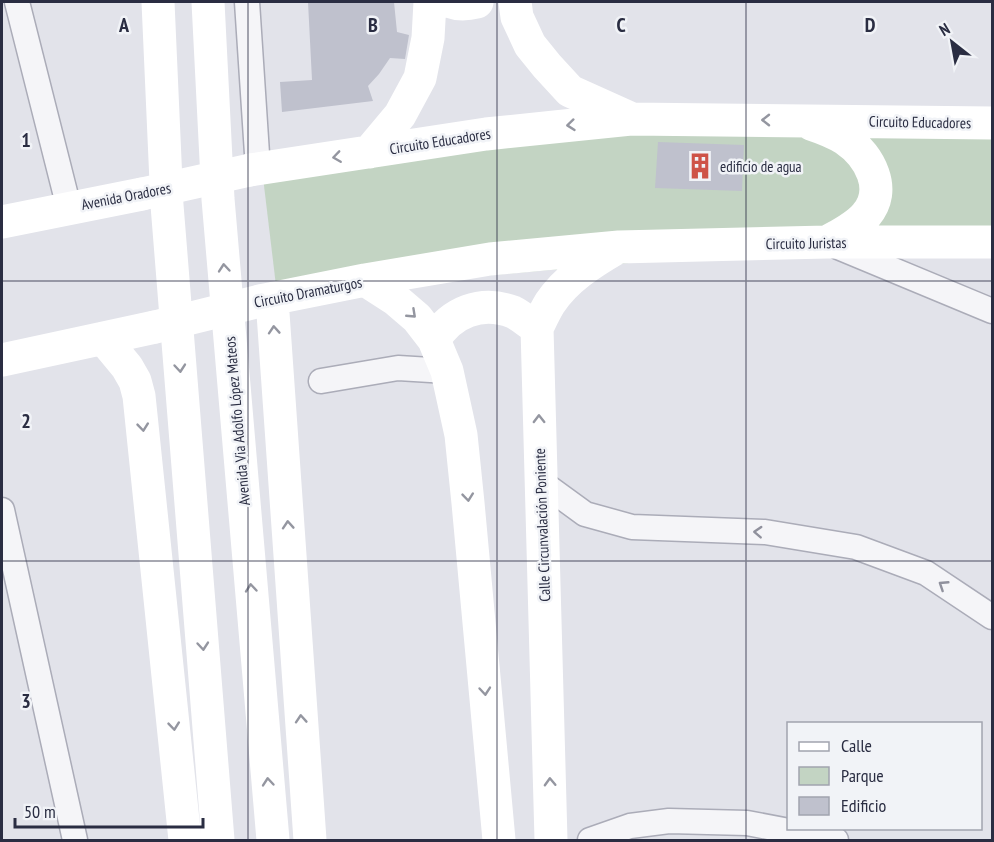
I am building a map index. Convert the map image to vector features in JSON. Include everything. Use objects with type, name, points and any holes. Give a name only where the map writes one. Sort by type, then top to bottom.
[{"type":"main road","points":[[158,2],[167,205],[218,840]]},
{"type":"main road","name":"Avenida Via Adolfo López Mateos","points":[[208,2],[219,211],[273,840]]},
{"type":"main road","points":[[369,152],[400,115],[420,78],[428,38],[430,2]]},
{"type":"main road","points":[[451,2],[477,2]]},
{"type":"main road","name":"Circuito Educadores","points":[[515,2],[517,17],[530,45],[570,91],[632,119]]},
{"type":"main road","name":"Circuito Educadores","points":[[254,170],[486,134],[632,119],[993,123]]},
{"type":"main road","points":[[801,120],[831,131],[848,141],[864,157],[872,171],[877,188],[874,203],[867,214],[856,225],[827,242]]},
{"type":"main road","name":"Avenida Oradores","points":[[2,222],[254,170]]},
{"type":"main road","name":"Circuito Juristas","points":[[619,247],[827,242],[993,242]]},
{"type":"main road","points":[[434,340],[449,321],[469,310],[479,308],[501,309],[515,313],[537,328],[551,302],[569,282],[589,265],[619,247]]},
{"type":"main road","name":"Circuito Dramaturgos","points":[[3,358],[365,280],[490,259],[619,247]]},
{"type":"main road","points":[[365,280],[396,300],[417,318],[434,340],[447,371],[461,435],[499,840]]},
{"type":"main road","points":[[266,300],[310,840]]},
{"type":"main road","name":"Calle Circunvalación Poniente","points":[[537,328],[551,840]]},
{"type":"main road","points":[[103,338],[127,367],[135,381],[139,396],[185,840]]},
{"type":"street","points":[[17,2],[69,208]]},
{"type":"street","points":[[247,2],[254,170]]},
{"type":"street","points":[[827,242],[993,311]]},
{"type":"street","points":[[321,381],[398,368],[447,371]]},
{"type":"street","points":[[541,482],[585,514],[632,527],[765,532],[856,547],[926,573],[993,617]]},
{"type":"street","points":[[2,510],[75,840]]},
{"type":"street","points":[[590,840],[630,826],[669,821],[747,823],[836,840]]},
{"type":"green space","points":[[992,124],[992,231],[277,294],[262,169],[486,134]]},
{"type":"building","points":[[308,2],[394,2],[397,32],[409,35],[405,59],[390,58],[368,86],[373,101],[282,112],[280,82],[312,80]]},
{"type":"building","name":"edificio de agua","points":[[658,142],[744,145],[742,191],[655,188]]},
{"type":"place","name":"edificio de agua","points":[[700,166]]}]
